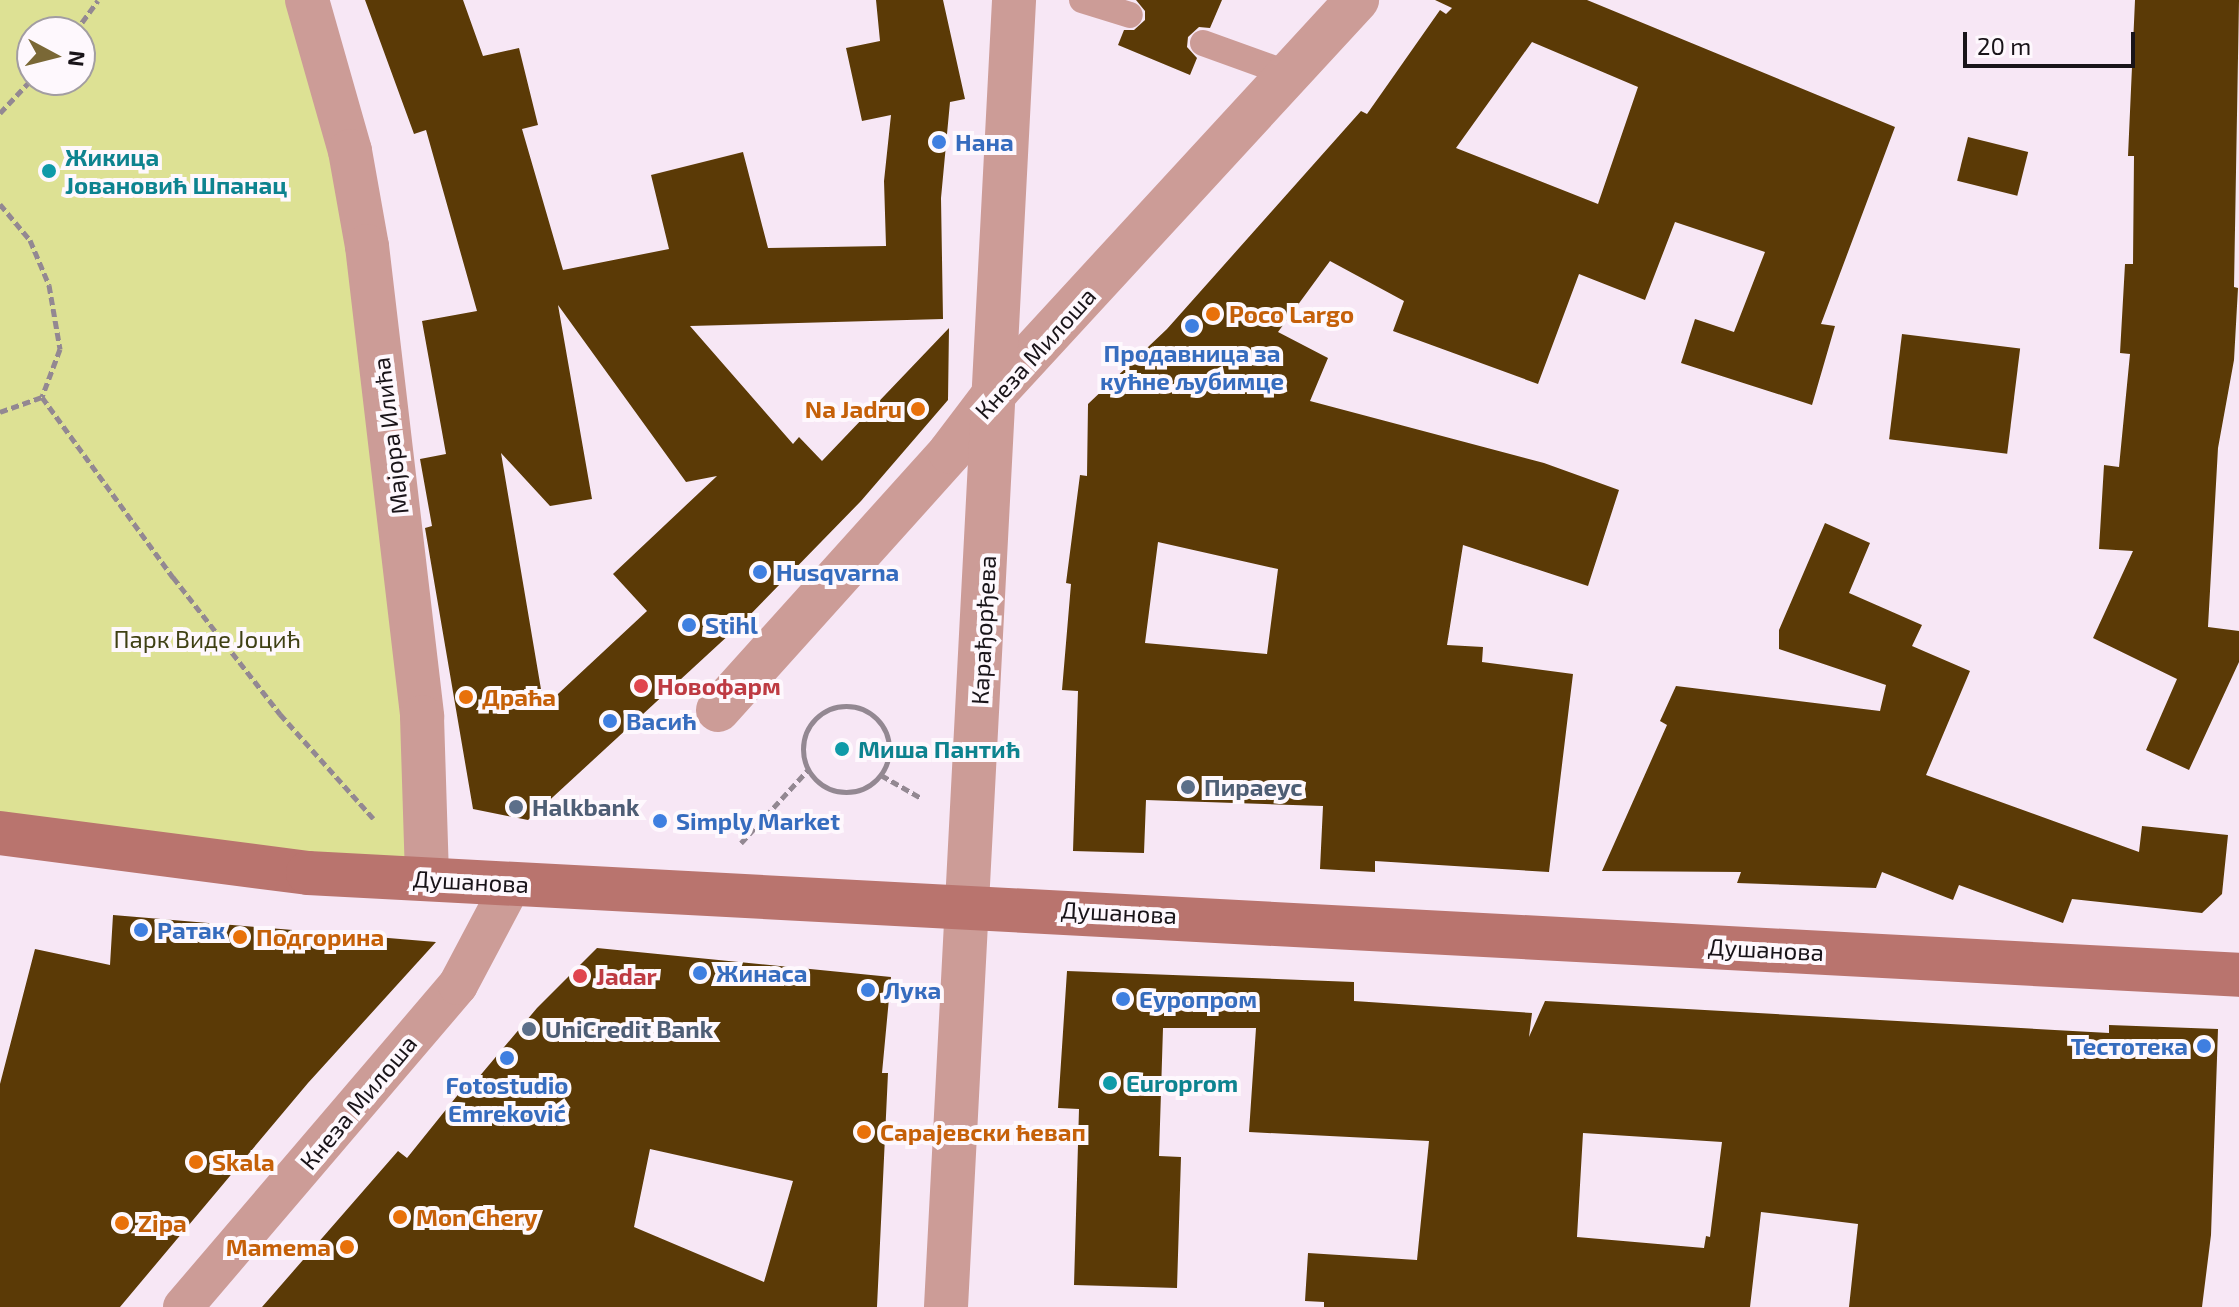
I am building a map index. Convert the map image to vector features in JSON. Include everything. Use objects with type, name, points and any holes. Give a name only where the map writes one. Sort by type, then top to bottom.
[{"type":"main road","name":"Душанова","points":[[0,833],[308,873],[968,904],[2239,975]]},
{"type":"street","name":"Мајора Илића","points":[[307,0],[350,151],[367,246],[422,717],[427,879]]},
{"type":"street","name":"Карађорђева","points":[[946,1307],[1014,0]]},
{"type":"street","name":"Кнеза Милоша","points":[[718,710],[950,452],[994,394],[1357,0]]},
{"type":"street","name":"Кнеза Милоша","points":[[183,1307],[458,985],[512,883]]},
{"type":"lane","points":[[1082,0],[1130,15]]},
{"type":"lane","points":[[1203,43],[1289,74]]},
{"type":"path","points":[[0,113],[16,96]]},
{"type":"path","points":[[0,204],[30,240],[49,285],[60,349],[42,397],[0,412]]},
{"type":"path","points":[[42,397],[270,701],[374,820]]},
{"type":"path","points":[[841,706],[855,707],[879,722],[889,748],[887,762],[870,785],[858,791],[829,789],[808,770],[803,743],[817,718],[841,706]]},
{"type":"path","points":[[694,893],[808,770]]},
{"type":"green space","name":"Парк Виде Јоцић","points":[[0,0],[307,0],[326,56],[427,879],[0,833]]},
{"type":"building","points":[[365,0],[463,0],[483,56],[519,48],[538,125],[522,129],[563,270],[669,249],[651,175],[743,152],[768,248],[886,246],[884,181],[891,115],[862,121],[846,48],[880,41],[876,0],[943,0],[965,99],[950,102],[941,198],[943,319],[690,326],[793,444],[799,437],[822,461],[949,328],[948,400],[861,501],[744,621],[528,820],[473,809],[425,528],[432,526],[420,459],[446,454],[422,321],[477,311],[426,130],[414,134]],"holes":[[[558,305],[686,482],[717,476],[613,574],[647,611],[544,707],[501,453],[550,506],[592,499]]]},
{"type":"building","points":[[1136,0],[1222,0],[1210,28],[1199,27],[1188,37],[1187,47],[1197,58],[1190,75],[1118,45],[1124,30],[1134,30],[1145,20],[1145,11]]},
{"type":"building","points":[[1435,0],[1587,0],[1895,127],[1821,324],[1835,326],[1812,405],[1681,363],[1695,319],[1734,332],[1765,252],[1675,222],[1645,300],[1579,274],[1538,384],[1393,331],[1404,301],[1330,261],[1278,332],[1328,358],[1310,401],[1544,463],[1619,490],[1588,586],[1463,545],[1447,645],[1483,647],[1482,662],[1573,674],[1549,872],[1375,861],[1375,872],[1320,869],[1323,806],[1146,800],[1144,853],[1073,851],[1078,691],[1062,690],[1071,584],[1066,583],[1080,475],[1087,476],[1088,404],[1167,329],[1361,111],[1367,114],[1440,10],[1446,14],[1452,8]],"holes":[[[1532,42],[1638,87],[1598,204],[1456,148]],[[1158,542],[1278,569],[1267,654],[1145,643]]]},
{"type":"building","points":[[2135,0],[2239,0],[2234,287],[2238,288],[2234,360],[2218,448],[2208,627],[2239,631],[2239,662],[2189,770],[2146,750],[2177,679],[2093,638],[2133,551],[2099,549],[2104,465],[2119,467],[2130,354],[2120,353],[2125,264],[2133,264],[2134,156],[2128,156]]},
{"type":"building","points":[[1968,137],[2028,152],[2017,196],[1957,181]]},
{"type":"building","points":[[1902,334],[2020,349],[2007,454],[1889,439]]},
{"type":"building","points":[[1825,523],[1870,543],[1849,593],[1922,625],[1912,646],[1970,671],[1926,775],[2139,852],[2142,826],[2228,835],[2222,894],[2202,913],[2072,899],[2063,923],[1959,885],[1953,900],[1882,872],[1876,888],[1737,883],[1741,872],[1602,871],[1667,725],[1660,721],[1676,686],[1880,711],[1886,685],[1779,649],[1779,630]]},
{"type":"building","points":[[113,915],[436,942],[308,1083],[120,1307],[0,1307],[0,1084],[35,949],[110,965]]},
{"type":"building","points":[[597,948],[891,977],[882,1073],[888,1073],[877,1307],[262,1307],[398,1151],[407,1158],[469,1081],[473,1084],[537,1008]],"holes":[[[650,1149],[793,1181],[764,1282],[634,1227]]]},
{"type":"building","points":[[1067,971],[1354,982],[1354,1001],[1532,1013],[1529,1037],[1545,1001],[2109,1033],[2109,1025],[2218,1029],[2211,1235],[2202,1307],[1849,1307],[1858,1224],[1761,1212],[1750,1307],[1324,1307],[1324,1302],[1305,1301],[1308,1253],[1417,1260],[1429,1141],[1249,1132],[1256,1028],[1163,1028],[1159,1156],[1181,1157],[1177,1288],[1074,1285],[1079,1109],[1058,1108]],"holes":[[[1583,1133],[1722,1142],[1710,1237],[1706,1236],[1704,1248],[1577,1237]]]},
{"type":"place","name":"Нана","points":[[939,142]]},
{"type":"place","name":"Жикица Јовановић Шпанац","points":[[49,171]]},
{"type":"place","name":"Poco Largo","points":[[1213,314]]},
{"type":"place","name":"Продавница за кућне љубимце","points":[[1192,326]]},
{"type":"place","name":"Na Jadru","points":[[918,409]]},
{"type":"place","name":"Husqvarna","points":[[760,572]]},
{"type":"place","name":"Stihl","points":[[689,625]]},
{"type":"place","name":"Новофарм","points":[[641,686]]},
{"type":"place","name":"Драћа","points":[[466,697]]},
{"type":"place","name":"Васић","points":[[610,721]]},
{"type":"place","name":"Миша Пантић","points":[[842,749]]},
{"type":"place","name":"Пираеус","points":[[1188,787]]},
{"type":"place","name":"Halkbank","points":[[516,807]]},
{"type":"place","name":"Simply Market","points":[[660,821]]},
{"type":"place","name":"Ратак","points":[[141,930]]},
{"type":"place","name":"Подгорина","points":[[240,937]]},
{"type":"place","name":"Жинаса","points":[[700,973]]},
{"type":"place","name":"Jadar","points":[[580,976]]},
{"type":"place","name":"Лука","points":[[868,990]]},
{"type":"place","name":"Еуропром","points":[[1123,999]]},
{"type":"place","name":"UniCredit Bank","points":[[529,1029]]},
{"type":"place","name":"Тестотека","points":[[2204,1046]]},
{"type":"place","name":"Fotostudio Emreković","points":[[507,1058]]},
{"type":"place","name":"Europrom","points":[[1110,1083]]},
{"type":"place","name":"Сарајевски ћевап","points":[[864,1132]]},
{"type":"place","name":"Skala","points":[[196,1162]]},
{"type":"place","name":"Mon Chery","points":[[400,1217]]},
{"type":"place","name":"Zipa","points":[[122,1223]]},
{"type":"place","name":"Mamema","points":[[347,1247]]}]
